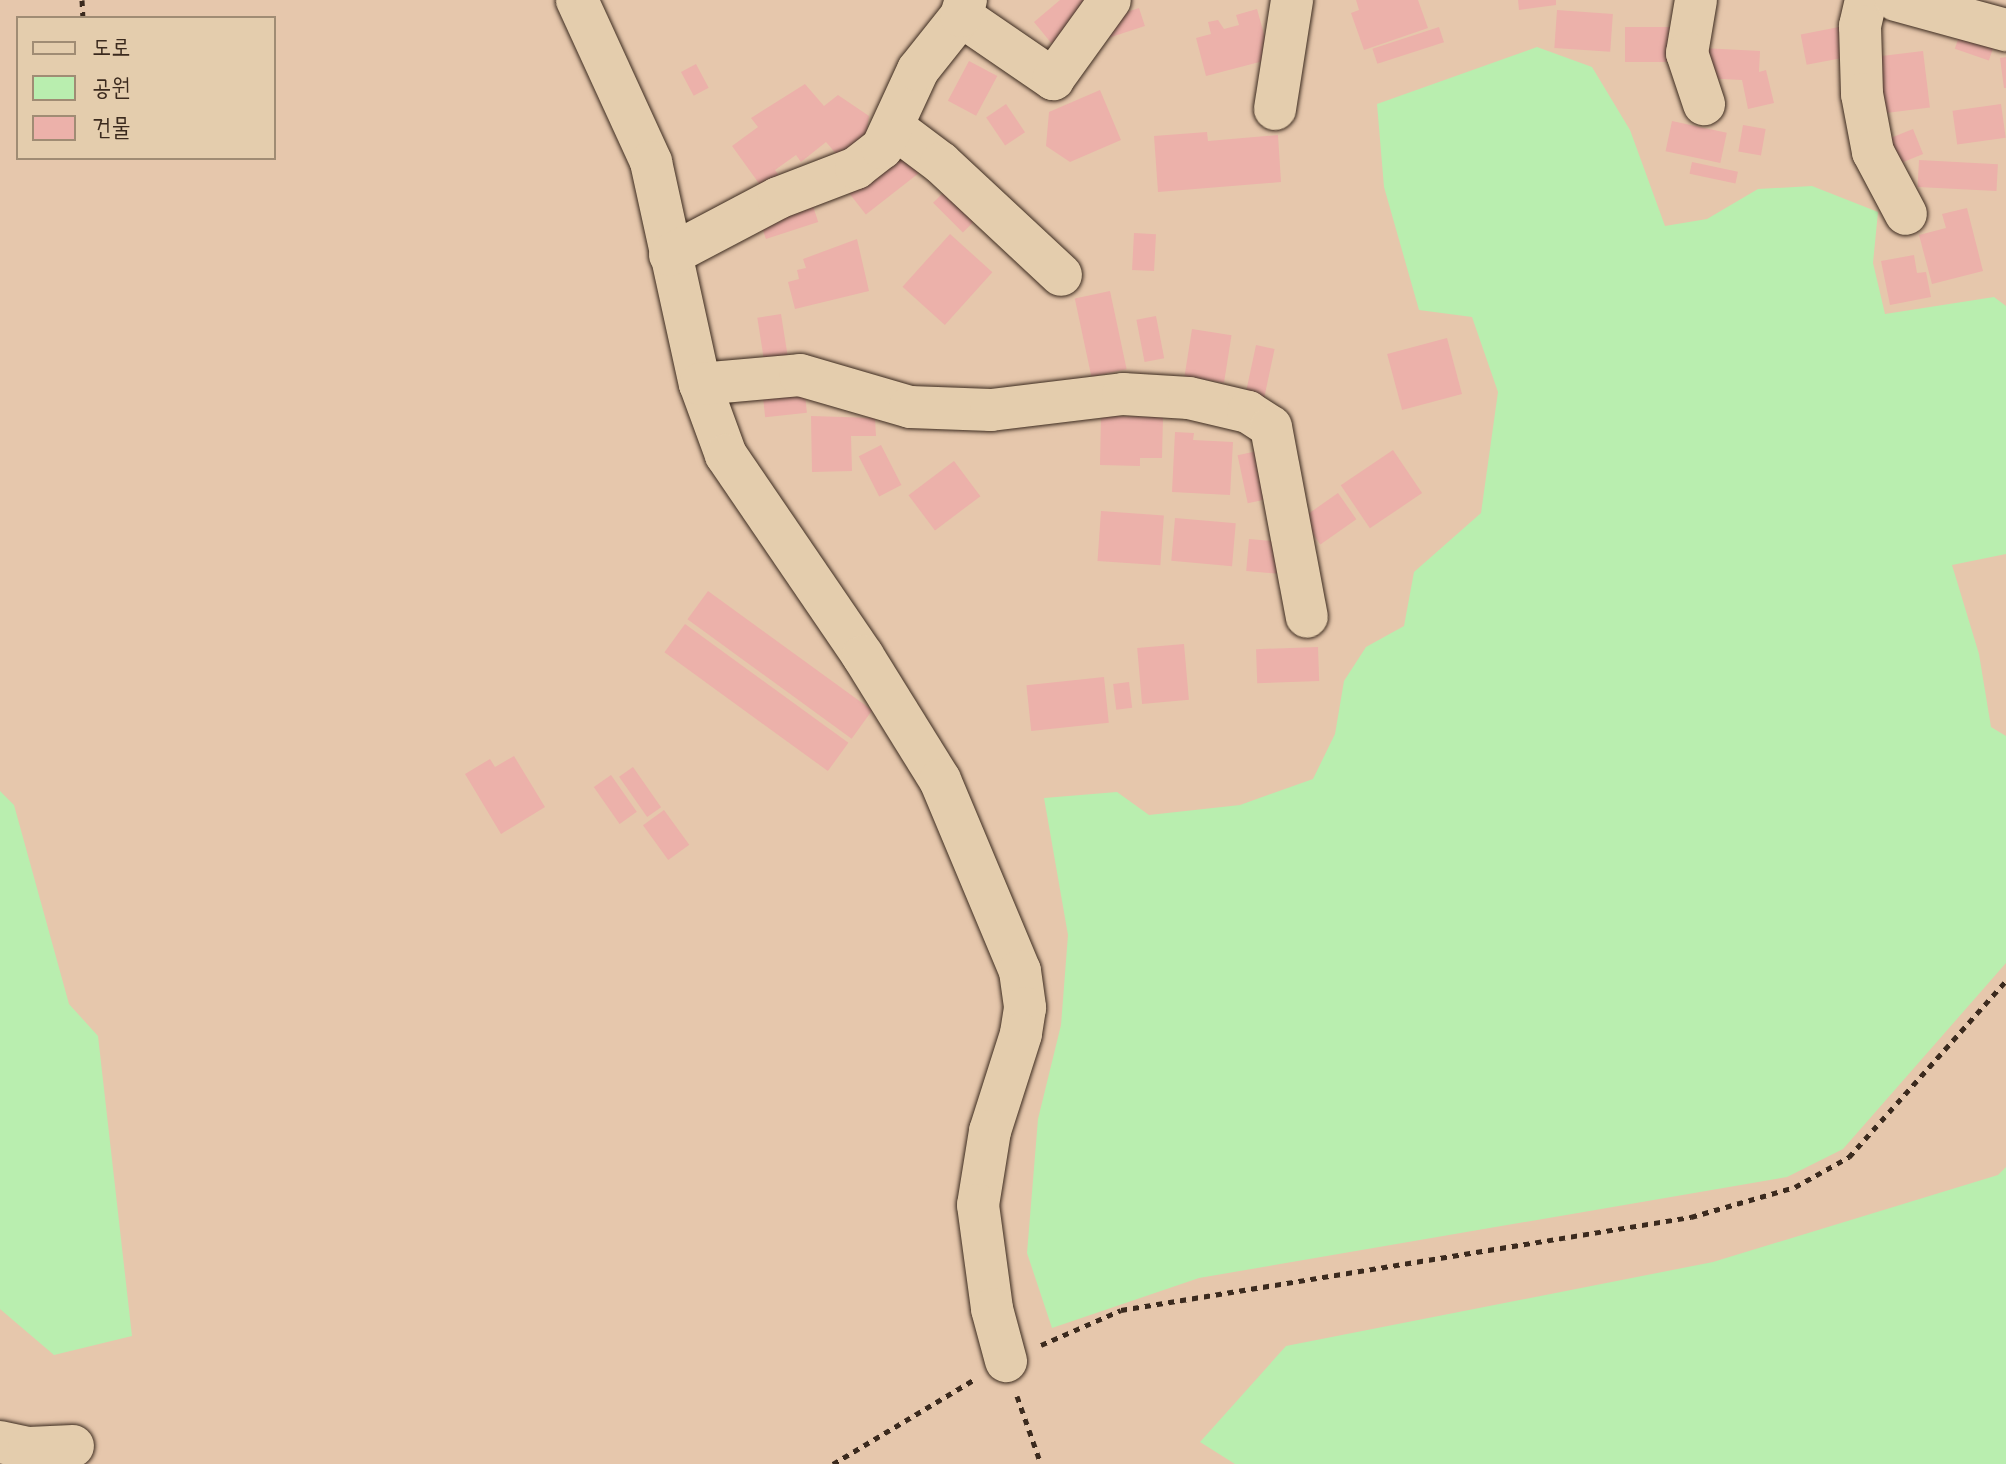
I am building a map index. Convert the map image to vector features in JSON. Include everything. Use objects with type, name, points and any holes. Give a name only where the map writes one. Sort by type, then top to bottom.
[{"type":"street","points":[[577,0],[651,162],[700,384],[726,455],[863,656],[940,780],[1020,971],[1025,1008],[1021,1034],[990,1131],[978,1205],[989,1294],[1006,1361]]},
{"type":"street","points":[[670,255],[778,198],[856,168],[882,148],[918,70],[964,8],[1053,79],[1110,0]]},
{"type":"street","points":[[1275,109],[1292,0]]},
{"type":"street","points":[[1696,0],[1687,53],[1704,104]]},
{"type":"street","points":[[1866,0],[1860,26],[1862,94],[1873,152],[1906,214]]},
{"type":"street","points":[[1896,0],[2006,30]]},
{"type":"street","points":[[893,127],[941,163],[1061,275]]},
{"type":"street","points":[[700,384],[800,375],[910,407],[991,410],[1123,394],[1189,398],[1248,412],[1271,427],[1307,617]]},
{"type":"street","points":[[0,1442],[29,1448],[73,1446]]},
{"type":"path","points":[[833,1464],[1006,1361],[1121,1310],[1691,1217],[1795,1187],[1849,1157],[2006,981]]},
{"type":"path","points":[[1006,1361],[1041,1464]]},
{"type":"green space","points":[[1537,47],[1592,67],[1630,130],[1665,226],[1707,219],[1758,189],[1812,186],[1878,212],[1873,263],[1885,314],[1994,297],[2006,306],[2006,554],[1952,565],[1979,654],[1991,727],[2006,736],[2006,963],[1843,1149],[1787,1177],[1199,1278],[1052,1328],[1027,1253],[1038,1119],[1061,1025],[1068,935],[1044,798],[1117,792],[1149,815],[1240,805],[1313,779],[1335,734],[1344,681],[1366,647],[1404,626],[1414,572],[1481,513],[1498,392],[1472,317],[1419,310],[1384,187],[1377,104]]},
{"type":"green space","points":[[0,791],[14,805],[69,1004],[98,1036],[132,1336],[54,1355],[0,1309]]},
{"type":"green space","points":[[2006,1167],[2006,1464],[1235,1464],[1200,1442],[1286,1346],[1713,1262],[1998,1175]]},
{"type":"building","points":[[1060,0],[1085,0],[1052,44],[1034,22]]},
{"type":"building","points":[[1356,0],[1418,0],[1428,28],[1364,50],[1351,13],[1359,10]]},
{"type":"building","points":[[1518,0],[1556,0],[1556,5],[1519,10]]},
{"type":"building","points":[[1139,8],[1145,26],[1102,40],[1096,22]]},
{"type":"building","points":[[1257,9],[1271,59],[1206,76],[1196,38],[1211,34],[1208,22],[1218,20],[1224,29],[1239,25],[1236,15]]},
{"type":"building","points":[[1557,10],[1613,14],[1610,52],[1554,48]]},
{"type":"building","points":[[1439,27],[1444,42],[1377,64],[1372,49]]},
{"type":"building","points":[[1625,27],[1677,27],[1677,62],[1625,62]]},
{"type":"building","points":[[1839,27],[1845,57],[1807,65],[1801,34]]},
{"type":"building","points":[[1962,28],[1996,40],[1989,61],[1955,49]]},
{"type":"building","points":[[1703,48],[1760,51],[1759,72],[1766,70],[1774,103],[1748,109],[1742,80],[1701,78]]},
{"type":"building","points":[[1923,51],[1930,108],[1878,114],[1871,57]]},
{"type":"building","points":[[2006,57],[2006,88],[2004,88],[2000,58]]},
{"type":"building","points":[[969,61],[997,76],[976,116],[948,101]]},
{"type":"building","points":[[696,64],[709,88],[694,96],[681,72]]},
{"type":"building","points":[[805,84],[824,106],[838,95],[869,116],[866,138],[838,156],[826,142],[801,162],[796,155],[775,170],[780,177],[763,189],[732,146],[758,127],[751,118]]},
{"type":"building","points":[[1100,90],[1121,140],[1070,162],[1046,146],[1049,112]]},
{"type":"building","points":[[1006,104],[1025,132],[1005,146],[986,117]]},
{"type":"building","points":[[2001,104],[2006,138],[1957,144],[1952,111]]},
{"type":"building","points":[[1672,121],[1727,133],[1720,163],[1666,151]]},
{"type":"building","points":[[1743,125],[1766,129],[1761,156],[1738,152]]},
{"type":"building","points":[[1913,129],[1923,154],[1894,166],[1884,141]]},
{"type":"building","points":[[1207,132],[1208,141],[1278,135],[1281,182],[1158,192],[1154,136]]},
{"type":"building","points":[[903,150],[920,172],[866,215],[849,192]]},
{"type":"building","points":[[1919,160],[1998,164],[1996,191],[1918,187]]},
{"type":"building","points":[[1692,162],[1738,172],[1735,184],[1690,174]]},
{"type":"building","points":[[948,188],[978,218],[963,233],[933,203]]},
{"type":"building","points":[[812,203],[818,222],[766,239],[760,220]]},
{"type":"building","points":[[1967,208],[1983,271],[1932,284],[1919,235],[1946,228],[1942,214]]},
{"type":"building","points":[[1134,233],[1156,234],[1154,271],[1132,270]]},
{"type":"building","points":[[950,234],[992,272],[945,325],[902,287]]},
{"type":"building","points":[[857,239],[869,291],[795,309],[788,282],[799,279],[797,270],[806,268],[803,259]]},
{"type":"building","points":[[1914,255],[1917,273],[1926,272],[1931,297],[1890,305],[1881,261]]},
{"type":"building","points":[[1110,291],[1127,369],[1091,377],[1075,298]]},
{"type":"building","points":[[781,314],[789,365],[765,369],[757,318]]},
{"type":"building","points":[[1156,316],[1164,358],[1145,362],[1136,320]]},
{"type":"building","points":[[1192,329],[1232,335],[1224,383],[1184,376]]},
{"type":"building","points":[[1447,338],[1462,394],[1402,410],[1387,354]]},
{"type":"building","points":[[1256,345],[1275,349],[1263,403],[1245,399]]},
{"type":"building","points":[[804,385],[807,413],[765,417],[762,389]]},
{"type":"building","points":[[811,416],[875,418],[876,436],[851,436],[852,471],[812,472]]},
{"type":"building","points":[[1101,416],[1163,417],[1162,458],[1140,458],[1140,466],[1100,465]]},
{"type":"building","points":[[1175,432],[1194,433],[1193,440],[1233,442],[1230,495],[1172,492]]},
{"type":"building","points":[[881,445],[901,485],[879,496],[859,456]]},
{"type":"building","points":[[1262,450],[1272,498],[1248,503],[1238,455]]},
{"type":"building","points":[[1393,450],[1422,493],[1370,528],[1341,485]]},
{"type":"building","points":[[954,461],[980,496],[935,530],[908,495]]},
{"type":"building","points":[[1338,493],[1356,519],[1320,544],[1302,518]]},
{"type":"building","points":[[1101,511],[1164,515],[1160,565],[1098,561]]},
{"type":"building","points":[[1175,518],[1236,523],[1232,566],[1171,561]]},
{"type":"building","points":[[1249,539],[1285,542],[1282,574],[1246,571]]},
{"type":"building","points":[[708,591],[872,710],[852,739],[687,619]]},
{"type":"building","points":[[685,624],[848,743],[828,771],[664,652]]},
{"type":"building","points":[[1184,644],[1189,700],[1142,704],[1137,648]]},
{"type":"building","points":[[1318,647],[1319,681],[1257,683],[1256,649]]},
{"type":"building","points":[[1104,677],[1109,723],[1031,731],[1026,685]]},
{"type":"building","points":[[1129,682],[1132,708],[1116,710],[1113,684]]},
{"type":"building","points":[[514,756],[545,807],[501,834],[465,774],[490,759],[495,767]]},
{"type":"building","points":[[633,767],[661,807],[647,817],[619,777]]},
{"type":"building","points":[[611,775],[637,812],[620,824],[594,787]]},
{"type":"building","points":[[664,810],[689,845],[668,860],[643,825]]}]
